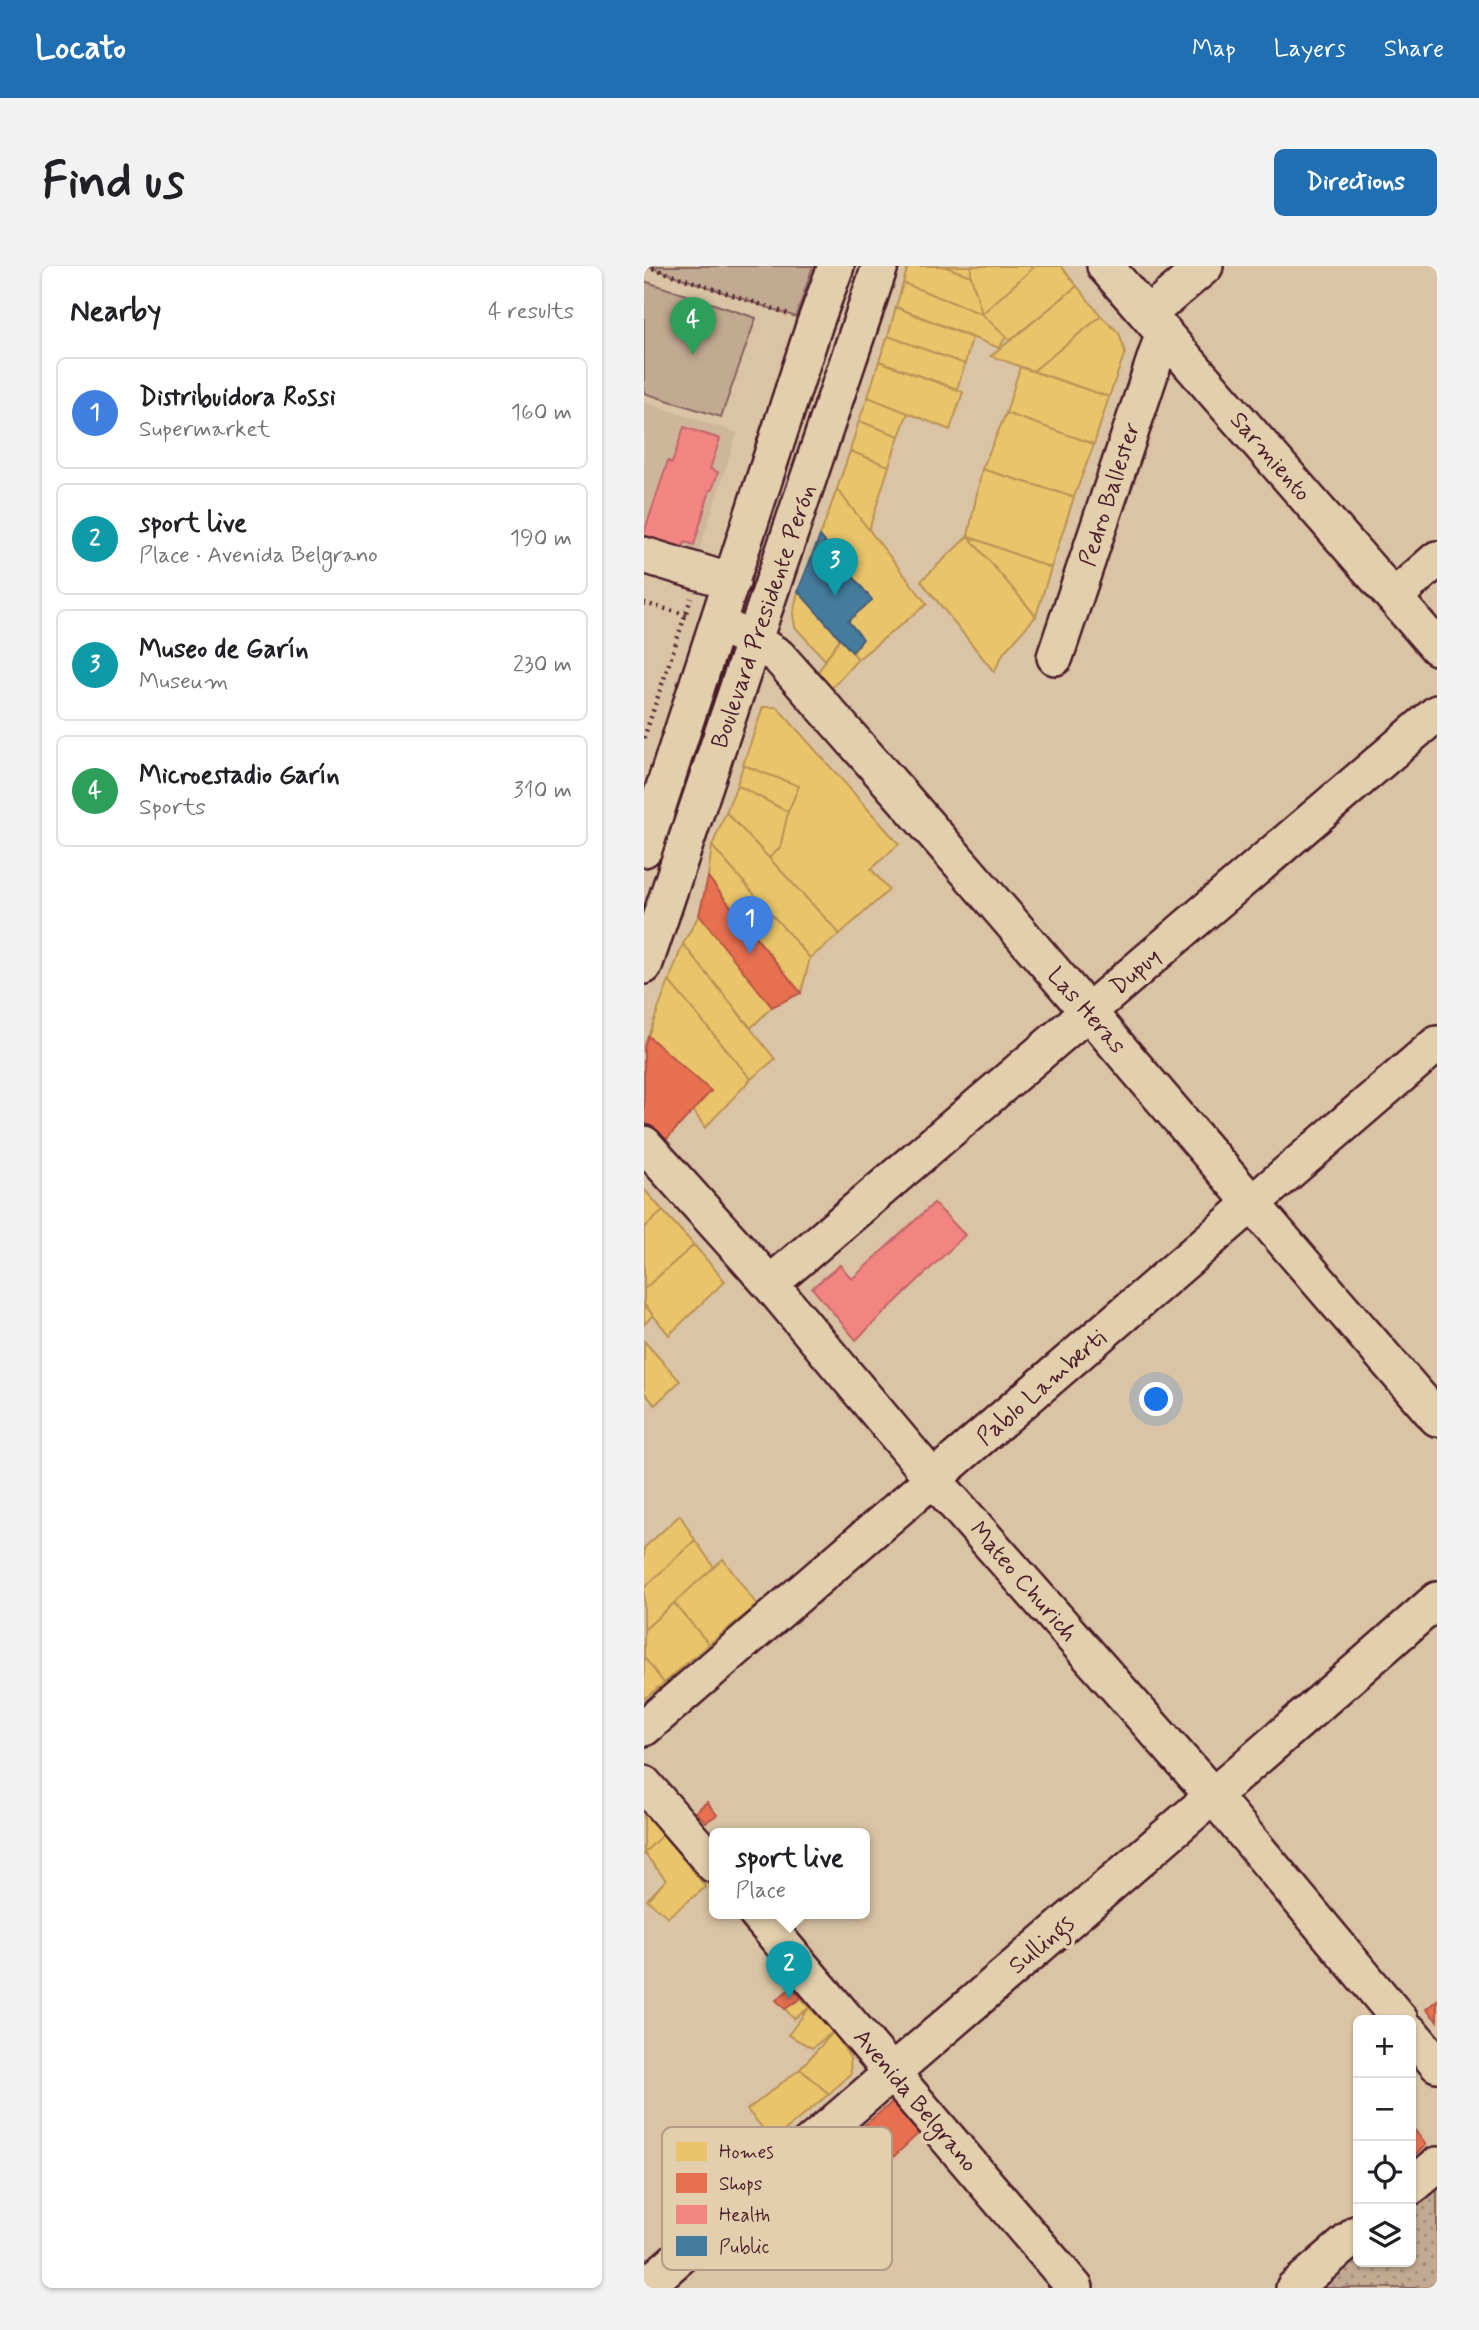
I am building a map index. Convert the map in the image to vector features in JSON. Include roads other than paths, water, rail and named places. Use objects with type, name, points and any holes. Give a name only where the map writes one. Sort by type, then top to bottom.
[{"type":"street","name":"Boulevard Presidente Perón","points":[[644,849],[836,266]]},
{"type":"street","name":"Boulevard Presidente Perón","points":[[644,965],[880,266]]},
{"type":"street","name":"Sarmiento","points":[[1105,266],[1437,647]]},
{"type":"street","points":[[1156,323],[1205,266]]},
{"type":"street","name":"Pedro Ballester","points":[[1055,657],[1156,323]]},
{"type":"street","points":[[644,555],[732,582]]},
{"type":"street","points":[[1394,597],[1437,559]]},
{"type":"street","name":"Las Heras","points":[[719,624],[754,640],[778,656],[1089,1011],[1251,1205],[1437,1418]]},
{"type":"street","name":"Dupuy","points":[[770,1284],[1437,713]]},
{"type":"street","name":"Pablo Lamberti","points":[[644,1728],[1437,1044]]},
{"type":"street","name":"Mateo Churich","points":[[644,1143],[770,1284],[934,1480],[1214,1797],[1396,2015]]},
{"type":"street","name":"Sullings","points":[[827,2127],[1214,1797],[1437,1600]]},
{"type":"street","points":[[644,1784],[709,1859]]},
{"type":"street","name":"Avenida Belgrano","points":[[760,1919],[1075,2288]]},
{"type":"street","points":[[1416,2039],[1437,2064]]},
{"type":"street","points":[[1416,2184],[1437,2165]]},
{"type":"street","points":[[1294,2288],[1353,2237]]},
{"type":"street","name":"Sullings","points":[[644,2288],[664,2270]]},
{"type":"place","name":"Microestadio Garín","points":[[693,355]]},
{"type":"place","name":"Museo de Garín","points":[[835,596]]},
{"type":"place","name":"Distribuidora Rossi","points":[[750,954]]},
{"type":"place","name":"sport live","points":[[789,1999]]}]
